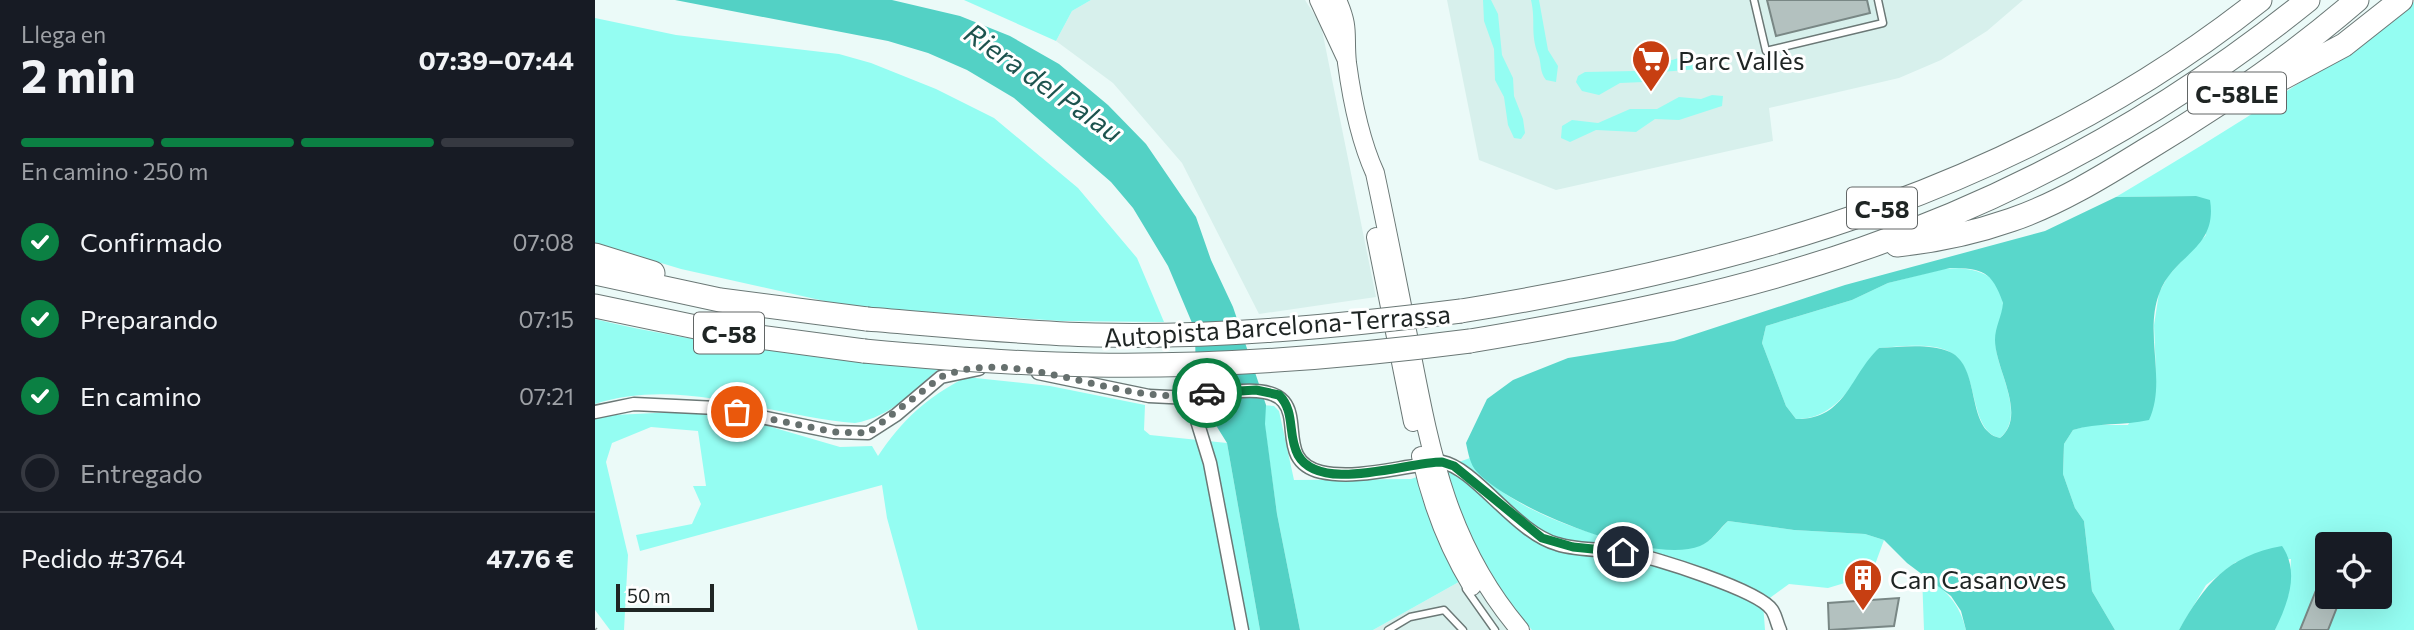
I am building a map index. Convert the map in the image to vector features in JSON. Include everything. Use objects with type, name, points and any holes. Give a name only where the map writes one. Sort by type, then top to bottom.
[{"type":"highway","name":"Autopista Barcelona-Terrassa","points":[[595,273],[720,300],[867,320],[1070,333],[1159,334],[1311,328],[1461,310],[1586,291],[1706,264],[1833,227],[1938,187],[2017,152],[2094,112],[2168,67],[2260,0]]},
{"type":"highway","name":"Autopista Barcelona-Terrassa","points":[[595,306],[715,331],[864,351],[989,362],[1095,365],[1378,352],[1555,327],[1714,292],[1861,250],[2034,177],[2113,135],[2191,88],[2308,0]]},
{"type":"highway","name":"C-58LE","points":[[1861,250],[1933,241],[2013,220],[2109,173],[2239,92],[2357,0]]},
{"type":"highway","points":[[2109,173],[2146,162],[2240,102],[2344,45],[2401,0]]},
{"type":"highway","points":[[595,255],[805,312]]},
{"type":"main road","points":[[1319,0],[1347,61],[1366,153],[1375,173],[1416,377],[1416,400],[1427,455],[1431,500],[1458,564],[1506,630]]},
{"type":"main road","points":[[1337,0],[1348,31],[1347,61]]},
{"type":"main road","points":[[1366,153],[1364,174],[1428,463],[1443,507],[1452,519],[1478,574],[1520,630]]},
{"type":"street","points":[[595,412],[634,404],[717,408],[834,432],[868,433],[941,377],[953,372],[989,368],[1054,376],[1149,396],[1190,398],[1209,393],[1256,390],[1279,395],[1290,410],[1297,454],[1303,462],[1320,472],[1359,473],[1428,463],[1454,466],[1542,538],[1573,547],[1644,556],[1722,583],[1766,604],[1772,610],[1780,630]]},
{"type":"street","points":[[1190,398],[1210,463],[1242,630]]},
{"type":"lane","points":[[1754,0],[1766,51],[1883,23],[1878,0]]},
{"type":"lane","points":[[1458,564],[1464,585],[1496,630]]},
{"type":"lane","points":[[1388,630],[1410,617],[1444,610],[1463,630]]},
{"type":"shaded area","points":[[964,0],[1091,0],[1072,11],[1056,41]]},
{"type":"shaded area","points":[[1091,0],[1305,0],[1321,25],[1376,297],[1259,314],[1182,163],[1113,83],[1056,41],[1072,11]]},
{"type":"shaded area","name":"Parc Vallès","points":[[1447,0],[2023,0],[1987,31],[1941,60],[1899,78],[1769,108],[1773,141],[1556,190],[1479,160]]},
{"type":"shaded area","points":[[1483,0],[1491,0],[1498,14],[1502,55],[1513,78],[1514,96],[1523,119],[1525,133],[1521,139],[1514,138],[1508,125],[1504,97],[1495,80],[1494,49],[1484,21]]},
{"type":"shaded area","points":[[1531,0],[1539,0],[1548,50],[1558,66],[1556,82],[1546,80],[1542,74],[1534,40]]},
{"type":"shaded area","points":[[2414,2],[2414,630],[2275,630],[2289,593],[2291,559],[2236,562],[2206,585],[2179,630],[2115,630],[2092,591],[2084,521],[2075,508],[2063,474],[2064,444],[2073,430],[2090,425],[2128,425],[2156,373],[2154,325],[2159,293],[2168,276],[2206,235],[2196,196],[2116,197],[2268,104]]},
{"type":"shaded area","points":[[595,18],[676,35],[839,54],[871,63],[936,89],[994,118],[1078,188],[1137,258],[1164,322],[1062,321],[851,307],[681,269],[595,243]]},
{"type":"shaded area","points":[[1682,57],[1701,59],[1704,64],[1699,69],[1661,72],[1644,82],[1620,83],[1599,95],[1582,91],[1576,82],[1578,76],[1585,72],[1635,71]]},
{"type":"shaded area","points":[[1712,95],[1723,96],[1722,106],[1679,120],[1655,119],[1636,132],[1596,130],[1570,142],[1561,138],[1562,126],[1572,120],[1598,123],[1630,109],[1657,109],[1679,97],[1701,99]]},
{"type":"shaded area","points":[[2196,196],[2210,200],[2211,217],[2201,241],[2174,269],[2159,294],[2154,326],[2156,390],[2149,420],[2073,430],[2064,444],[2063,474],[2075,508],[2084,521],[2092,591],[2115,630],[1966,630],[1961,611],[1951,596],[1907,563],[1884,540],[1865,534],[1794,530],[1728,521],[1704,544],[1678,550],[1649,548],[1617,541],[1550,517],[1520,502],[1495,487],[1477,472],[1471,462],[1466,443],[1487,399],[1513,380],[1568,358],[1674,341],[1845,285],[2045,231],[2116,197]],"holes":[[[1950,268],[1970,269],[1984,274],[1995,284],[2003,303],[1995,340],[2011,405],[2011,417],[2008,428],[2000,438],[1989,433],[1982,423],[1971,384],[1960,360],[1942,349],[1925,347],[1879,348],[1837,404],[1813,417],[1796,419],[1786,406],[1762,343],[1766,326],[1852,300],[1888,283]]]},
{"type":"shaded area","points":[[1943,269],[1974,270],[1991,279],[2002,295],[2003,307],[1996,349],[2011,407],[2007,429],[2000,438],[1990,433],[1983,424],[1960,360],[1950,352],[1924,346],[1879,348],[1835,404],[1811,417],[1796,419],[1786,406],[1762,343],[1766,326],[1852,300],[1888,283]]},
{"type":"shaded area","points":[[595,319],[680,337],[940,368],[891,409],[855,423],[692,396],[627,396],[595,404]]},
{"type":"shaded area","points":[[966,377],[1050,386],[1145,405],[1144,430],[1150,435],[1227,443],[1260,630],[918,630],[887,518],[882,485],[640,551],[636,535],[692,524],[701,504],[693,486],[706,486],[698,431],[651,427],[612,443],[606,462],[628,555],[624,630],[610,630],[595,610],[595,416],[675,412],[734,416],[840,447],[872,446],[878,456],[916,410]]},
{"type":"shaded area","points":[[1262,405],[1274,406],[1279,411],[1294,480],[1411,479],[1470,458],[1485,478],[1539,513],[1573,527],[1643,545],[1675,547],[1704,544],[1728,521],[1794,530],[1865,534],[1884,540],[1873,570],[1858,579],[1828,588],[1789,584],[1763,603],[1765,630],[1532,630],[1482,569],[1373,630],[1300,630],[1277,514]]},
{"type":"shaded area","points":[[2282,546],[2290,566],[2291,577],[2288,598],[2275,630],[2179,630],[2198,599],[2220,574],[2246,557]]},
{"type":"shaded area","points":[[1482,569],[1532,630],[1373,630]]},
{"type":"shaded area","points":[[1922,575],[1938,586],[1955,604],[1966,630],[1924,630]]},
{"type":"water","name":"Riera del Palau","points":[[675,0],[892,0],[960,16],[1010,36],[1059,64],[1108,105],[1146,144],[1196,217],[1211,260],[1233,307],[1266,405],[1265,424],[1277,514],[1300,630],[1260,630],[1227,443],[1204,406],[1196,386],[1195,330],[1168,266],[1133,208],[1111,182],[1014,98],[967,70],[928,53],[888,41]]},
{"type":"building","points":[[1767,0],[1867,0],[1870,13],[1776,36]]},
{"type":"building","points":[[2315,593],[2315,609],[2336,609],[2328,630],[2300,630]]},
{"type":"building","name":"Can Casanoves","points":[[1899,598],[1894,626],[1829,630],[1828,603]]},
{"type":"way so far","points":[[737,412],[834,432],[868,433],[896,415],[941,377],[953,372],[989,368],[1054,376],[1149,396],[1190,398],[1207,393]]},
{"type":"place","name":"Parc Vallès","points":[[1651,93]]},
{"type":"place","name":"Can Casanoves","points":[[1863,612]]},
{"type":"route","points":[[1207,393],[1256,390],[1279,395],[1290,410],[1297,454],[1303,462],[1320,472],[1359,473],[1442,462],[1454,466],[1542,538],[1573,547],[1623,552]]}]
